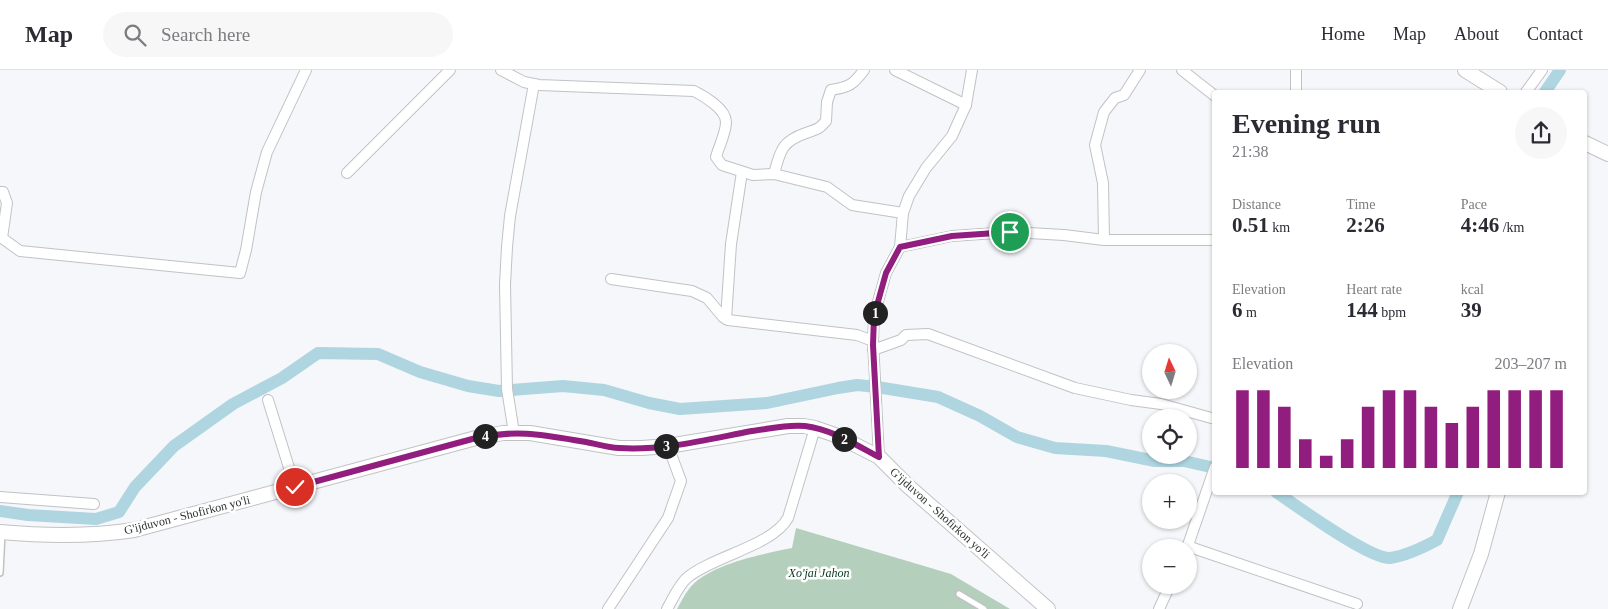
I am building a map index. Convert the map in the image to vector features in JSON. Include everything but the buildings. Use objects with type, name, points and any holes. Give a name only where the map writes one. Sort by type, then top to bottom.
[{"type":"main road","points":[[1465,70],[1497,90]]},
{"type":"main road","points":[[1587,144],[1608,154]]},
{"type":"main road","name":"G'ijduvon - Shofirkon yo'li","points":[[1,533],[76,536],[134,530],[490,435],[514,433],[542,434],[619,448],[668,446],[788,426],[804,426],[838,436],[879,457],[908,486],[1043,608]]},
{"type":"main road","points":[[1460,609],[1481,554],[1497,495]]},
{"type":"street","points":[[0,192],[3,192],[6,203],[2,238],[20,251],[240,273],[256,192],[267,152],[306,70]]},
{"type":"street","points":[[347,173],[450,70]]},
{"type":"street","points":[[501,70],[518,79],[534,84],[694,91],[707,98],[725,114],[726,123],[716,157],[722,165],[753,175],[774,174],[827,187],[852,205],[903,213]]},
{"type":"street","points":[[774,174],[780,150],[789,141],[806,133],[819,130],[826,121],[827,102],[831,90],[848,87],[857,80],[864,70]]},
{"type":"street","points":[[895,70],[966,105]]},
{"type":"street","points":[[879,457],[873,345],[874,316],[886,273],[900,247],[903,213],[909,196],[926,168],[952,136],[966,105],[972,70]]},
{"type":"street","points":[[1104,240],[1103,182],[1095,145],[1104,112],[1116,98],[1124,95],[1140,70]]},
{"type":"street","points":[[1182,70],[1212,94]]},
{"type":"street","points":[[1296,70],[1296,90]]},
{"type":"street","points":[[1527,90],[1542,70]]},
{"type":"street","points":[[514,433],[507,393],[505,285],[507,247],[510,216],[534,84]]},
{"type":"street","points":[[726,319],[731,244],[742,172]]},
{"type":"street","points":[[900,247],[952,236],[1010,232],[1064,235],[1104,240],[1212,240]]},
{"type":"street","points":[[611,279],[692,291],[706,298],[726,319],[779,327],[857,334],[873,345],[901,340],[906,335],[928,334],[1075,388],[1131,400],[1161,404],[1212,418]]},
{"type":"street","points":[[268,400],[295,487]]},
{"type":"street","points":[[666,609],[688,576],[766,538],[785,523],[815,428]]},
{"type":"street","points":[[608,609],[668,518],[681,481],[668,446]]},
{"type":"street","points":[[1190,539],[1212,477]]},
{"type":"street","points":[[0,496],[94,504]]},
{"type":"street","points":[[1197,550],[1357,604]]},
{"type":"street","points":[[1159,609],[1166,594]]},
{"type":"lane","points":[[0,573],[1,533]]},
{"type":"lane","points":[[959,594],[984,609]]},
{"type":"green space","name":"Xo'jai Jahon","points":[[796,528],[951,574],[1010,609],[677,609],[689,589],[709,573],[737,561],[792,548]]},
{"type":"waterway","points":[[1546,90],[1560,70]]},
{"type":"waterway","points":[[0,511],[28,515],[96,519],[119,512],[135,487],[174,446],[233,404],[282,378],[318,353],[378,354],[420,372],[468,386],[499,391],[563,386],[604,390],[649,403],[680,409],[767,403],[857,385],[877,387],[938,397],[980,416],[1017,437],[1055,448],[1106,451],[1155,461],[1184,461],[1212,467]]},
{"type":"waterway","points":[[1280,495],[1350,541],[1380,556],[1390,558],[1408,553],[1437,540],[1457,495]]},
{"type":"route","points":[[295,487],[476,438],[502,433],[542,434],[619,448],[642,448],[668,446],[769,428],[804,426],[838,436],[879,457],[873,345],[874,316],[886,273],[900,247],[952,236],[1010,232]]}]
